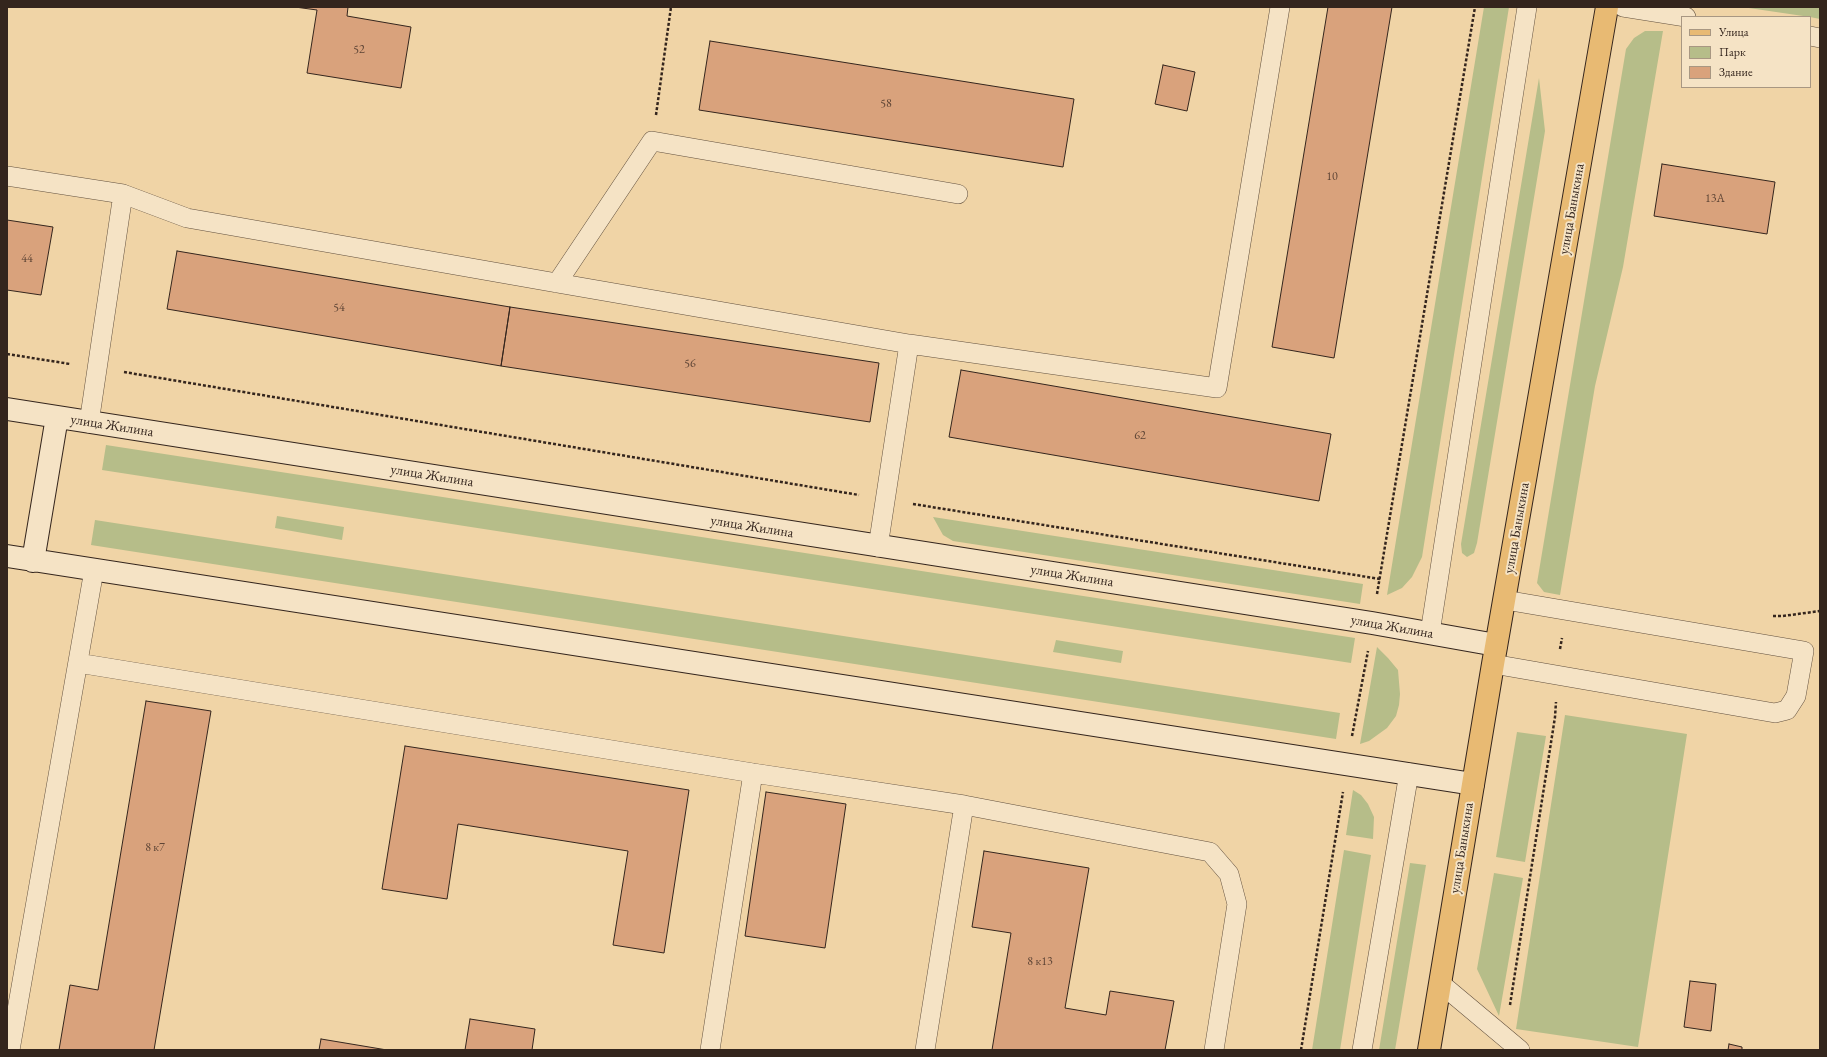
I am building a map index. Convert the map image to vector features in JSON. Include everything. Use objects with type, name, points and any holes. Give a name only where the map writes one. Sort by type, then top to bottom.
[{"type":"main road","name":"улица Баныкина","points":[[1430,1050],[1495,654],[1607,7]]},
{"type":"main road","name":"улица Жилина","points":[[7,409],[1372,623],[1430,633],[1495,654]]},
{"type":"main road","points":[[33,561],[57,417]]},
{"type":"main road","points":[[7,556],[1348,763],[1473,784]]},
{"type":"lane","points":[[7,176],[123,194],[187,218],[909,344],[1217,388],[1280,7]]},
{"type":"lane","points":[[1430,633],[1527,7]]},
{"type":"lane","points":[[1623,7],[1681,16]]},
{"type":"lane","points":[[558,283],[652,141],[958,194]]},
{"type":"lane","points":[[89,423],[123,194]]},
{"type":"lane","points":[[878,546],[909,344]]},
{"type":"lane","points":[[10,1050],[94,570]]},
{"type":"lane","points":[[1495,654],[1557,675],[1775,713],[1787,710],[1796,696],[1812,648],[1505,600]]},
{"type":"lane","points":[[78,663],[753,773],[964,805],[1210,852],[1229,874],[1237,904],[1214,1050]]},
{"type":"lane","points":[[710,1050],[753,773]]},
{"type":"lane","points":[[1362,1050],[1409,773]]},
{"type":"lane","points":[[925,1050],[964,805]]},
{"type":"lane","points":[[1440,983],[1513,1046]]},
{"type":"path","points":[[652,141],[671,7]]},
{"type":"path","points":[[1301,1050],[1475,7]]},
{"type":"path","points":[[7,354],[1380,579]]},
{"type":"path","points":[[1513,1046],[1555,717],[1558,658],[1568,611]]},
{"type":"green space","points":[[1484,7],[1509,7],[1422,557],[1412,577],[1402,588],[1387,595]]},
{"type":"green space","points":[[1742,7],[1820,7],[1820,19],[1811,16]]},
{"type":"green space","points":[[1645,31],[1663,31],[1623,267],[1595,386],[1560,595],[1544,592],[1537,583],[1626,49],[1634,38]]},
{"type":"green space","points":[[1539,78],[1545,131],[1477,543],[1474,553],[1467,557],[1462,553],[1461,544]]},
{"type":"green space","points":[[106,445],[1355,638],[1351,663],[102,470]]},
{"type":"green space","points":[[277,516],[344,527],[342,540],[275,528]]},
{"type":"green space","points":[[933,517],[1363,584],[1360,604],[953,541],[943,535]]},
{"type":"green space","points":[[95,520],[1340,713],[1336,739],[91,545]]},
{"type":"green space","points":[[1056,640],[1123,651],[1121,663],[1053,652]]},
{"type":"green space","points":[[1377,647],[1398,670],[1400,694],[1399,705],[1396,716],[1387,728],[1369,741],[1360,744]]},
{"type":"green space","points":[[1565,715],[1687,734],[1638,1047],[1516,1029]]},
{"type":"green space","points":[[1517,732],[1546,736],[1525,862],[1496,857]]},
{"type":"green space","points":[[1353,790],[1361,795],[1368,804],[1374,817],[1373,839],[1346,835]]},
{"type":"green space","points":[[1344,850],[1371,855],[1340,1050],[1312,1050]]},
{"type":"green space","points":[[1410,863],[1426,865],[1395,1050],[1379,1050]]},
{"type":"green space","points":[[1494,873],[1523,878],[1499,1016],[1477,969]]},
{"type":"building","points":[[295,7],[348,7],[347,16],[411,27],[401,88],[307,73],[317,10]]},
{"type":"building","points":[[1328,7],[1392,7],[1334,358],[1272,347]]},
{"type":"building","points":[[710,41],[1074,99],[1063,167],[699,110]]},
{"type":"building","points":[[1163,65],[1195,72],[1187,111],[1155,104]]},
{"type":"building","points":[[1662,164],[1775,182],[1767,234],[1654,216]]},
{"type":"building","points":[[7,220],[53,227],[41,295],[7,290]]},
{"type":"building","points":[[177,251],[510,307],[501,366],[167,309]]},
{"type":"building","points":[[510,307],[879,363],[870,422],[501,366]]},
{"type":"building","points":[[961,370],[1331,434],[1319,501],[949,437]]},
{"type":"building","points":[[146,701],[211,711],[154,1050],[59,1050],[70,985],[98,990]]},
{"type":"building","points":[[405,746],[689,790],[664,953],[613,945],[628,851],[458,824],[447,899],[382,889]]},
{"type":"building","points":[[766,792],[846,804],[825,948],[745,936]]},
{"type":"building","points":[[984,851],[1089,868],[1065,1008],[1106,1015],[1110,991],[1174,1001],[1165,1050],[992,1050],[1011,933],[972,927]]},
{"type":"building","points":[[1690,981],[1716,984],[1711,1031],[1684,1027]]},
{"type":"building","points":[[470,1019],[535,1029],[532,1050],[465,1050]]},
{"type":"building","points":[[321,1039],[387,1050],[319,1050]]},
{"type":"building","points":[[1729,1044],[1742,1047],[1742,1050],[1728,1050]]}]
